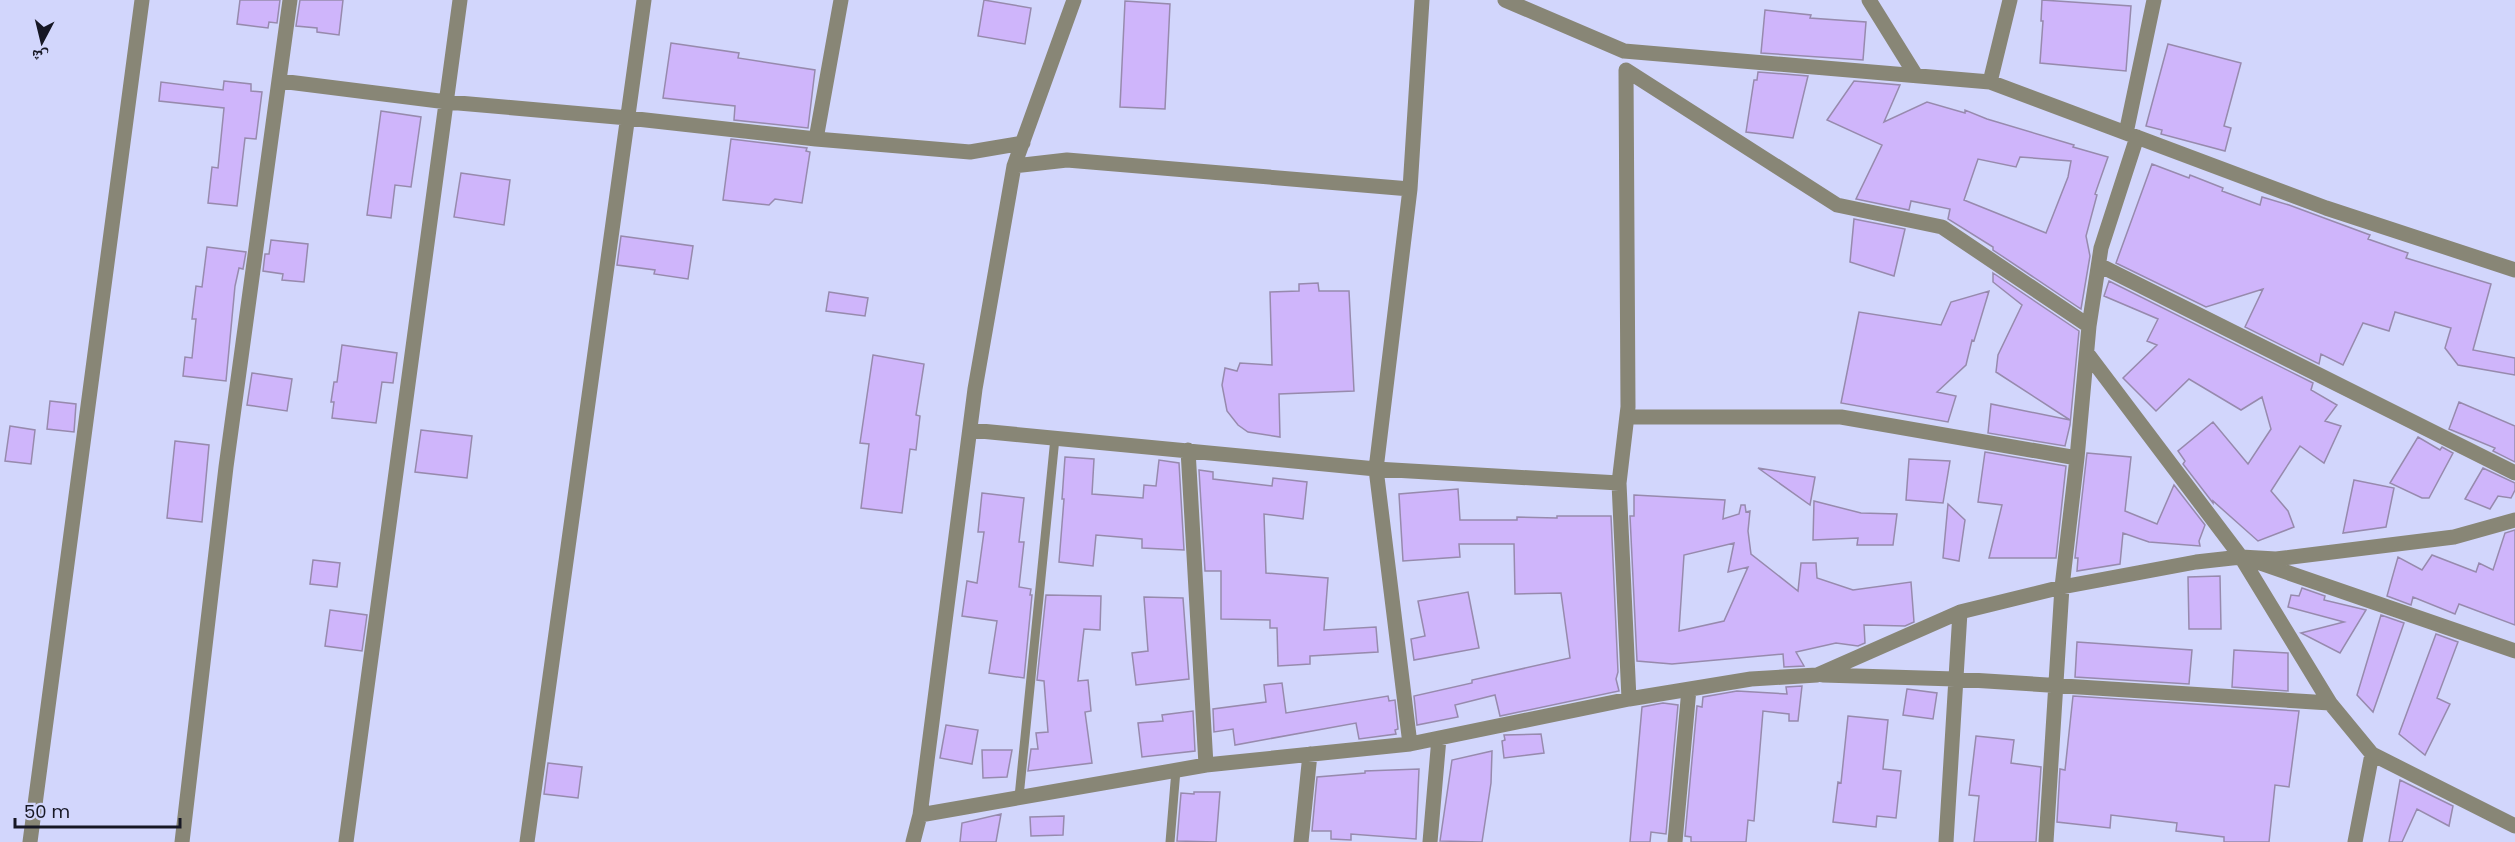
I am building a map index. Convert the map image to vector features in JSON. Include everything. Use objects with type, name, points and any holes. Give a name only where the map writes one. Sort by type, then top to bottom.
[{"type":"street","points":[[30,842],[142,0]]},
{"type":"street","points":[[182,842],[226,467],[290,0]]},
{"type":"street","points":[[346,842],[460,0]]},
{"type":"street","points":[[527,842],[644,0]]},
{"type":"street","points":[[816,139],[841,0]]},
{"type":"street","points":[[913,842],[920,816],[970,430],[1014,166],[1074,0]]},
{"type":"street","points":[[1410,744],[1376,469],[1410,189],[1422,0]]},
{"type":"street","points":[[1505,0],[1624,51],[1990,82],[2326,207],[2515,270]]},
{"type":"street","points":[[1869,0],[1915,74]]},
{"type":"street","points":[[1990,82],[2010,0]]},
{"type":"street","points":[[2046,842],[2062,587],[2078,458],[2089,326],[2101,248],[2131,135],[2154,0]]},
{"type":"street","points":[[1624,51],[1626,70],[1627,417],[1618,483],[1629,699]]},
{"type":"street","points":[[1626,70],[1837,206],[1942,227],[2089,326]]},
{"type":"street","points":[[280,81],[447,102],[970,152],[1023,143]]},
{"type":"street","points":[[1014,166],[1066,160],[1410,189]]},
{"type":"street","points":[[2098,265],[2515,473]]},
{"type":"street","points":[[2086,353],[2241,557],[2330,703],[2372,754],[2515,825]]},
{"type":"street","points":[[1627,417],[1841,417],[2078,458]]},
{"type":"street","points":[[970,430],[1376,469],[1618,483]]},
{"type":"street","points":[[1188,450],[1206,765]]},
{"type":"street","points":[[1816,675],[1960,612],[2062,587],[2196,562],[2241,557],[2276,559],[2454,537],[2515,520]]},
{"type":"street","points":[[2241,557],[2515,651]]},
{"type":"street","points":[[1946,842],[1960,612]]},
{"type":"street","points":[[920,816],[1206,765],[1410,744],[1629,699],[1751,679],[1816,675],[1955,679],[2330,703]]},
{"type":"street","points":[[1675,842],[1689,689]]},
{"type":"street","points":[[1430,842],[1439,738]]},
{"type":"street","points":[[1301,842],[1310,754]]},
{"type":"street","points":[[2355,842],[2372,754]]},
{"type":"lane","points":[[1018,797],[1055,438]]},
{"type":"lane","points":[[1170,842],[1176,770]]},
{"type":"building","points":[[240,0],[280,0],[277,23],[269,22],[268,28],[237,24]]},
{"type":"building","points":[[300,0],[343,0],[339,35],[317,32],[317,28],[296,26]]},
{"type":"building","points":[[984,0],[1031,8],[1025,44],[978,36]]},
{"type":"building","points":[[2042,0],[2131,6],[2126,71],[2040,63]]},
{"type":"building","points":[[1125,1],[1170,4],[1165,109],[1120,107]]},
{"type":"building","points":[[1765,10],[1811,15],[1810,18],[1866,22],[1863,60],[1761,53]]},
{"type":"building","points":[[671,43],[739,53],[738,58],[815,70],[808,128],[734,120],[735,106],[663,98]]},
{"type":"building","points":[[2168,44],[2241,63],[2224,126],[2231,128],[2225,151],[2161,134],[2162,130],[2146,126]]},
{"type":"building","points":[[1758,72],[1808,76],[1793,138],[1746,132],[1754,80],[1757,80]]},
{"type":"building","points":[[224,81],[251,84],[251,91],[262,92],[256,139],[245,138],[237,206],[208,203],[212,167],[218,168],[224,108],[159,101],[161,82],[223,90]]},
{"type":"building","points":[[1854,81],[1900,85],[1884,122],[1927,102],[1965,113],[1965,110],[2108,157],[2095,194],[2097,195],[2086,236],[2090,256],[2081,309],[1993,250],[1993,247],[1948,219],[1950,209],[1911,201],[1909,210],[1856,199],[1882,145],[1827,120]],"holes":[[[2020,157],[2071,161],[2068,177],[2046,233],[1964,200],[1978,159],[2016,167]]]},
{"type":"building","points":[[381,111],[421,117],[411,187],[395,185],[391,218],[367,215]]},
{"type":"building","points":[[731,139],[807,148],[806,151],[810,152],[802,203],[775,199],[769,205],[723,200]]},
{"type":"building","points":[[2152,164],[2189,178],[2190,175],[2223,188],[2222,191],[2260,205],[2262,197],[2289,205],[2370,235],[2368,239],[2408,253],[2406,258],[2491,284],[2473,350],[2515,358],[2515,375],[2458,365],[2445,348],[2451,328],[2395,312],[2389,331],[2363,323],[2343,365],[2321,354],[2319,364],[2245,327],[2263,289],[2206,307],[2116,263]]},
{"type":"building","points":[[461,173],[510,180],[504,225],[454,217]]},
{"type":"building","points":[[1854,219],[1905,229],[1894,276],[1850,262]]},
{"type":"building","points":[[621,236],[693,246],[688,279],[654,274],[655,270],[617,265]]},
{"type":"building","points":[[271,240],[308,244],[304,282],[282,280],[283,274],[263,271],[265,254],[269,254]]},
{"type":"building","points":[[207,247],[246,252],[243,269],[239,268],[235,286],[226,381],[183,376],[185,357],[192,358],[196,319],[192,319],[196,286],[202,287]]},
{"type":"building","points":[[1993,273],[2079,331],[2070,425],[2065,446],[1988,433],[1991,404],[2070,420],[1996,372],[1998,355],[2022,305],[1993,282]]},
{"type":"building","points":[[2109,281],[2313,383],[2311,390],[2337,405],[2325,421],[2341,426],[2324,463],[2300,446],[2271,491],[2288,511],[2294,527],[2258,541],[2213,501],[2213,503],[2183,464],[2185,461],[2178,451],[2213,422],[2248,464],[2271,429],[2262,397],[2241,410],[2189,379],[2156,411],[2123,378],[2157,345],[2147,341],[2158,319],[2104,296]]},
{"type":"building","points":[[1318,283],[1319,291],[1349,291],[1354,391],[1279,394],[1280,437],[1248,432],[1238,425],[1227,411],[1222,385],[1225,368],[1237,371],[1240,363],[1272,365],[1270,292],[1299,291],[1299,284]]},
{"type":"building","points":[[1989,291],[1966,365],[1937,392],[1956,396],[1948,422],[1841,403],[1859,312],[1941,325],[1951,302]]},
{"type":"building","points":[[829,292],[868,298],[865,316],[826,311]]},
{"type":"building","points":[[342,345],[397,353],[393,383],[382,382],[376,423],[332,418],[334,402],[331,402],[334,382],[337,382]]},
{"type":"building","points":[[873,355],[924,364],[916,415],[920,416],[916,450],[910,449],[902,513],[861,508],[869,444],[860,443]]},
{"type":"building","points":[[252,373],[292,379],[287,411],[247,405]]},
{"type":"building","points":[[50,401],[76,404],[74,432],[47,429]]},
{"type":"building","points":[[2459,402],[2515,426],[2515,462],[2493,451],[2495,448],[2449,429]]},
{"type":"building","points":[[10,426],[35,430],[31,464],[5,461]]},
{"type":"building","points":[[421,430],[472,436],[467,478],[415,472]]},
{"type":"building","points":[[2418,437],[2440,450],[2442,447],[2453,453],[2429,498],[2422,498],[2390,483]]},
{"type":"building","points":[[175,441],[209,445],[202,522],[167,518]]},
{"type":"building","points":[[1985,452],[2066,466],[2056,558],[1989,558],[2002,505],[1978,502]]},
{"type":"building","points":[[2087,453],[2131,457],[2125,511],[2157,524],[2174,485],[2205,525],[2199,541],[2200,546],[2149,542],[2123,533],[2120,564],[2077,571],[2078,558],[2075,558]]},
{"type":"building","points":[[1065,457],[1094,459],[1092,494],[1143,498],[1144,485],[1156,486],[1159,460],[1179,463],[1184,550],[1142,548],[1142,539],[1096,535],[1093,566],[1059,562]]},
{"type":"building","points":[[1909,459],[1950,461],[1943,503],[1906,500]]},
{"type":"building","points":[[1758,468],[1815,477],[1810,505]]},
{"type":"building","points":[[2483,468],[2515,483],[2515,490],[2511,498],[2498,496],[2490,509],[2465,499]]},
{"type":"building","points":[[1199,470],[1213,472],[1213,479],[1272,486],[1273,478],[1307,482],[1303,519],[1264,514],[1266,573],[1328,578],[1324,630],[1376,627],[1378,652],[1310,656],[1310,664],[1278,666],[1277,628],[1270,628],[1270,620],[1221,619],[1221,571],[1205,571]]},
{"type":"building","points":[[2354,480],[2394,488],[2386,527],[2343,533]]},
{"type":"building","points":[[1458,489],[1460,520],[1611,516],[1618,672],[1616,679],[1619,691],[1500,716],[1495,695],[1455,705],[1458,717],[1417,725],[1414,696],[1472,683],[1472,680],[1570,658],[1561,593],[1515,594],[1514,544],[1459,544],[1460,557],[1403,561],[1399,494]]},
{"type":"building","points":[[982,493],[1024,498],[1019,542],[1024,542],[1019,587],[1031,589],[1030,595],[1032,595],[1024,678],[989,673],[997,621],[962,616],[967,581],[977,583],[984,532],[978,532]]},
{"type":"building","points":[[1634,495],[1725,500],[1723,519],[1739,514],[1741,505],[1745,505],[1746,512],[1750,511],[1748,531],[1751,554],[1798,591],[1801,563],[1816,563],[1817,578],[1853,590],[1911,582],[1914,622],[1905,626],[1864,625],[1865,643],[1858,646],[1836,643],[1796,652],[1804,666],[1784,667],[1783,654],[1672,664],[1637,661],[1630,516],[1634,516]],"holes":[[[1734,543],[1728,572],[1748,567],[1724,621],[1679,631],[1684,555]]]},
{"type":"building","points":[[1814,501],[1861,513],[1897,514],[1893,545],[1857,545],[1858,538],[1813,540]]},
{"type":"building","points":[[1948,504],[1965,520],[1959,561],[1943,558]]},
{"type":"building","points":[[2515,530],[2515,625],[2459,604],[2455,614],[2413,597],[2411,605],[2387,596],[2398,557],[2422,570],[2432,555],[2476,572],[2479,563],[2493,570],[2505,533]]},
{"type":"building","points":[[313,560],[340,563],[337,587],[310,584]]},
{"type":"building","points":[[2220,576],[2221,629],[2189,629],[2188,577]]},
{"type":"building","points":[[2302,588],[2325,596],[2324,600],[2366,610],[2340,653],[2301,633],[2344,622],[2288,607],[2291,595],[2299,596]]},
{"type":"building","points":[[1468,592],[1479,648],[1414,660],[1411,639],[1425,636],[1418,601]]},
{"type":"building","points":[[1046,595],[1101,596],[1100,630],[1084,629],[1078,681],[1088,680],[1091,711],[1085,712],[1092,763],[1028,771],[1031,749],[1038,749],[1036,733],[1048,732],[1044,681],[1037,680]]},
{"type":"building","points":[[1144,597],[1183,598],[1189,679],[1136,685],[1132,653],[1148,651]]},
{"type":"building","points":[[330,610],[367,615],[362,651],[325,646]]},
{"type":"building","points":[[2381,615],[2404,623],[2373,712],[2357,695]]},
{"type":"building","points":[[2436,634],[2458,642],[2437,698],[2450,704],[2425,755],[2399,734]]},
{"type":"building","points":[[2077,642],[2192,650],[2189,684],[2075,677]]},
{"type":"building","points":[[2234,650],[2288,653],[2288,691],[2232,687]]},
{"type":"building","points":[[1282,683],[1286,713],[1388,696],[1389,701],[1395,700],[1398,729],[1395,730],[1396,734],[1359,739],[1356,723],[1235,745],[1233,729],[1214,732],[1213,709],[1266,702],[1264,685]]},
{"type":"building","points":[[1802,686],[1798,721],[1789,721],[1789,714],[1763,711],[1754,821],[1748,820],[1746,842],[1691,842],[1691,837],[1685,836],[1697,706],[1702,707],[1703,697],[1737,691],[1787,694],[1786,687]]},
{"type":"building","points":[[1907,689],[1937,693],[1933,719],[1903,715]]},
{"type":"building","points":[[2073,696],[2299,711],[2289,787],[2275,785],[2269,842],[2224,842],[2224,837],[2176,831],[2177,823],[2111,815],[2110,828],[2057,822],[2060,769],[2065,770]]},
{"type":"building","points":[[1663,703],[1678,705],[1666,834],[1651,832],[1650,842],[1630,842],[1642,707]]},
{"type":"building","points":[[1193,711],[1195,751],[1142,757],[1138,723],[1163,721],[1162,715]]},
{"type":"building","points":[[1848,716],[1888,720],[1883,769],[1901,771],[1896,818],[1877,816],[1876,827],[1833,822],[1838,782],[1841,783]]},
{"type":"building","points":[[946,725],[978,730],[972,764],[940,758]]},
{"type":"building","points":[[1541,734],[1544,753],[1504,758],[1502,741],[1505,740],[1504,735]]},
{"type":"building","points":[[1976,736],[2014,740],[2011,763],[2041,767],[2036,842],[1974,842],[1979,796],[1969,795]]},
{"type":"building","points":[[982,750],[1012,750],[1007,777],[983,778]]},
{"type":"building","points":[[1492,751],[1491,783],[1482,842],[1440,841],[1452,760]]},
{"type":"building","points":[[548,763],[582,767],[578,798],[544,794]]},
{"type":"building","points":[[1419,769],[1416,839],[1351,834],[1351,840],[1331,839],[1331,831],[1312,831],[1317,777],[1365,773],[1365,771]]},
{"type":"building","points":[[2400,780],[2453,806],[2449,826],[2417,809],[2402,842],[2389,842]]},
{"type":"building","points":[[1194,792],[1220,792],[1216,842],[1177,841],[1181,793],[1194,794]]},
{"type":"building","points":[[1001,814],[996,842],[960,842],[962,823]]},
{"type":"building","points":[[1064,816],[1063,835],[1031,836],[1030,817]]}]
